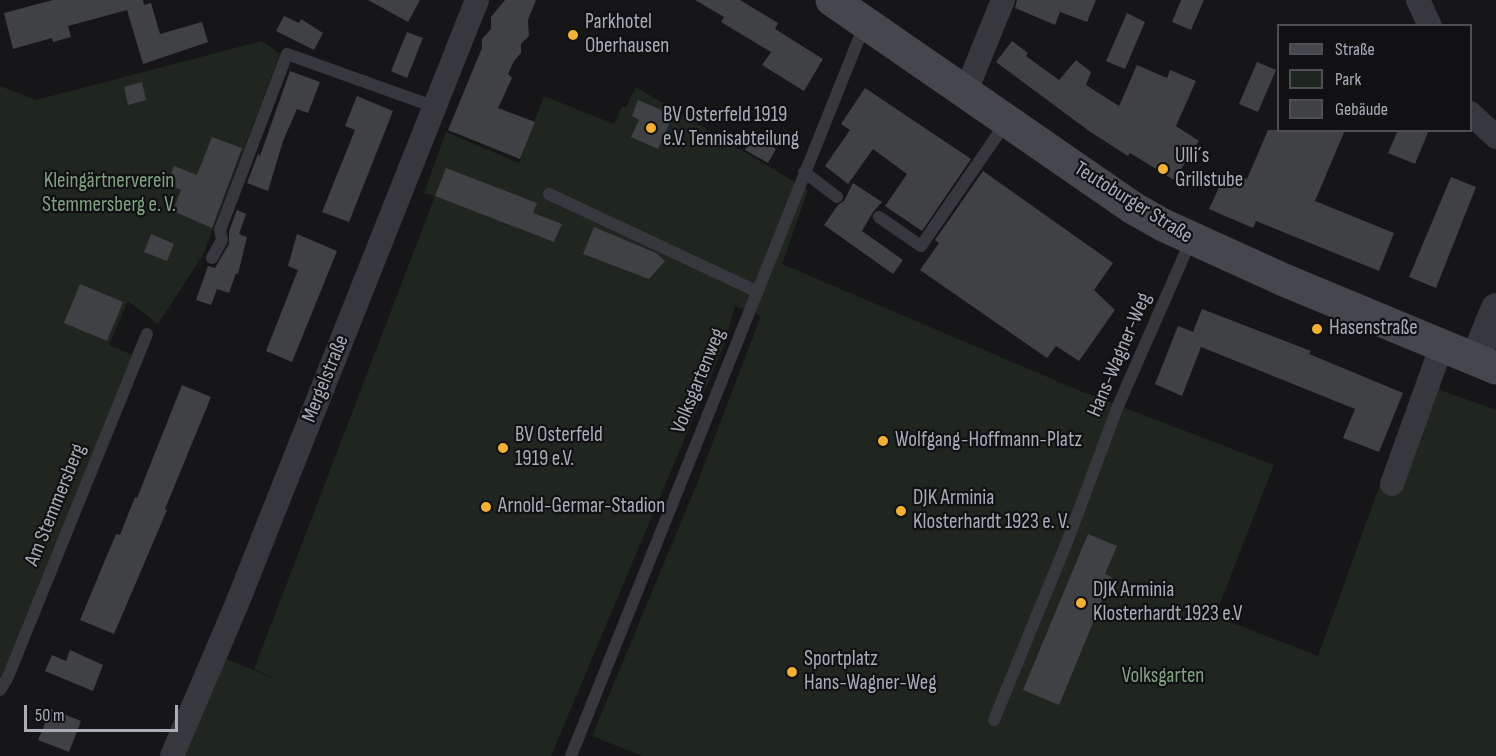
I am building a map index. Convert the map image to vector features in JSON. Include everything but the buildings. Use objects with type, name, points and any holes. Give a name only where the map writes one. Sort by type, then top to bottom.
[{"type":"main road","name":"Teutoburger Straße","points":[[832,0],[1133,208],[1191,240],[1485,364]]},
{"type":"street","name":"Mergelstraße","points":[[172,756],[236,606],[477,0]]},
{"type":"street","points":[[966,92],[1003,0]]},
{"type":"street","points":[[1418,0],[1429,24]]},
{"type":"street","points":[[1472,115],[1496,137]]},
{"type":"street","points":[[1485,364],[1496,308]]},
{"type":"street","points":[[1392,484],[1442,345]]},
{"type":"lane","name":"Volksgartenweg","points":[[571,756],[866,22]]},
{"type":"lane","points":[[212,258],[222,240],[220,230],[287,54],[435,107]]},
{"type":"lane","points":[[879,217],[921,246],[1008,120]]},
{"type":"lane","points":[[804,172],[837,197]]},
{"type":"lane","points":[[549,194],[756,291]]},
{"type":"lane","name":"Hans-Wagner-Weg","points":[[994,720],[1069,537],[1118,406],[1191,240]]},
{"type":"lane","name":"Am Stemmersberg","points":[[0,690],[7,679],[147,334]]},
{"type":"green space","name":"Kleingärtnerverein Stemmersberg e. V.","points":[[262,41],[280,54],[203,255],[158,324],[128,301],[109,345],[132,355],[0,680],[0,86],[36,100]]},
{"type":"green space","name":"Volksgarten","points":[[636,87],[808,190],[782,264],[1078,390],[1274,465],[1215,616],[1318,656],[1417,382],[1496,410],[1496,756],[642,756],[592,736],[696,486],[761,316],[735,306],[724,345],[551,756],[184,756],[226,659],[278,680],[254,669],[435,196],[424,193],[446,132],[519,163],[544,96],[614,124],[622,106],[626,107]]},
{"type":"place","name":"Parkhotel Oberhausen","points":[[573,35]]},
{"type":"place","name":"BV Osterfeld 1919 e.V. Tennisabteilung","points":[[651,128]]},
{"type":"place","name":"Ulli´s Grillstube","points":[[1163,169]]},
{"type":"place","name":"Hasenstraße","points":[[1317,329]]},
{"type":"place","name":"Wolfgang-Hoffmann-Platz","points":[[883,441]]},
{"type":"place","name":"BV Osterfeld 1919 e.V.","points":[[503,448]]},
{"type":"place","name":"Arnold-Germar-Stadion","points":[[486,507]]},
{"type":"place","name":"DJK Arminia Klosterhardt 1923 e. V.","points":[[901,511]]},
{"type":"place","name":"DJK Arminia Klosterhardt 1923 e.V","points":[[1081,603]]},
{"type":"place","name":"Sportplatz Hans-Wagner-Weg","points":[[792,672]]}]
